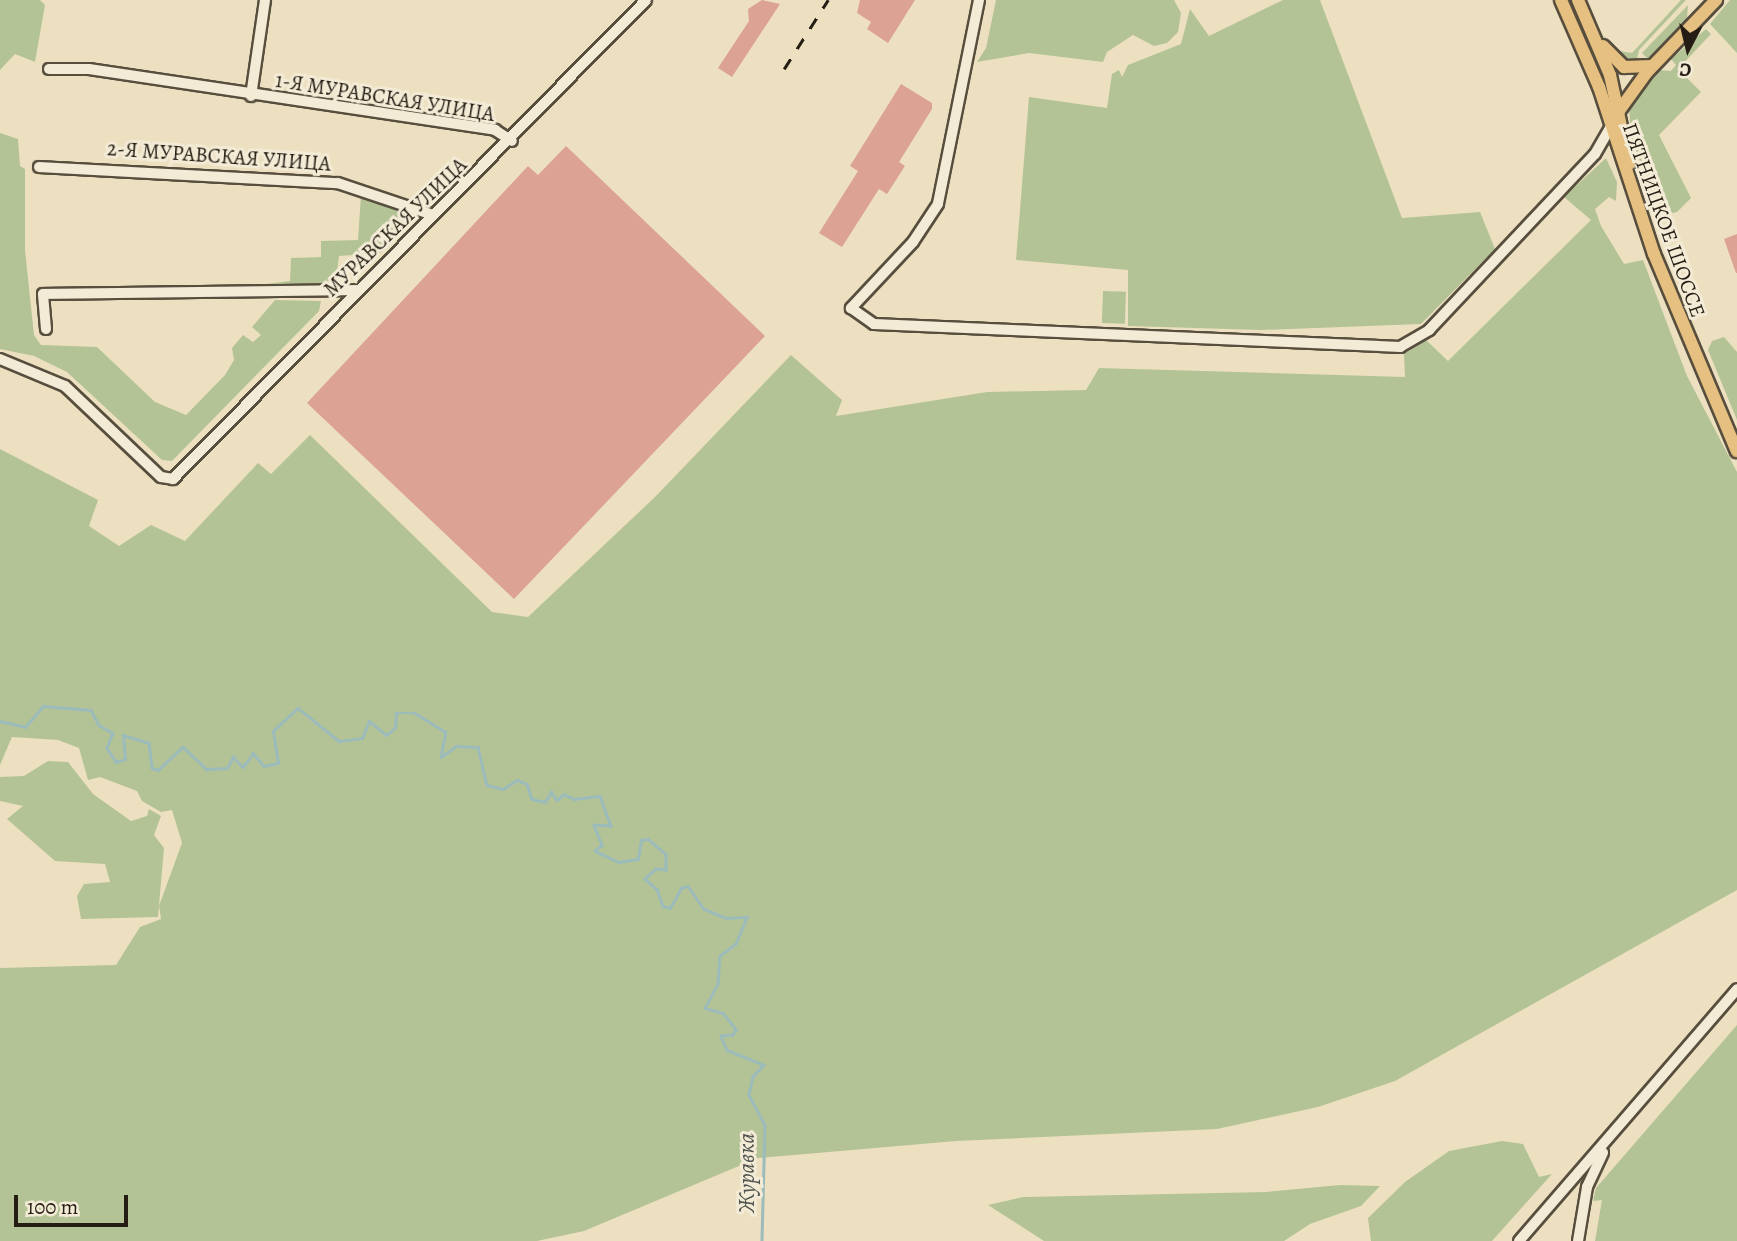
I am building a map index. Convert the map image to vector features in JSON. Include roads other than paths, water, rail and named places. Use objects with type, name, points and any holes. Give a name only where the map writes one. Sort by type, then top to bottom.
[{"type":"main road","name":"ПЯТНИЦКОЕ ШОССЕ","points":[[1561,0],[1599,87],[1610,128],[1654,254],[1737,451]]},
{"type":"main road","name":"ПЯТНИЦКОЕ ШОССЕ","points":[[1578,0],[1619,104],[1630,166],[1737,434]]},
{"type":"main road","points":[[1610,128],[1619,104],[1716,0]]},
{"type":"main road","points":[[1594,35],[1620,65],[1652,66]]},
{"type":"main road","points":[[1599,87],[1619,104]]},
{"type":"street","name":"1-Я МУРАВСКАЯ УЛИЦА","points":[[251,96],[265,0]]},
{"type":"street","name":"МУРАВСКАЯ УЛИЦА","points":[[0,359],[65,386],[169,480],[358,289],[512,141],[646,0]]},
{"type":"street","points":[[979,0],[938,204],[913,242],[851,308],[874,324],[1400,347],[1429,330],[1595,154],[1610,128]]},
{"type":"street","name":"1-Я МУРАВСКАЯ УЛИЦА","points":[[49,69],[89,69],[251,96],[495,130],[512,141]]},
{"type":"street","name":"2-Я МУРАВСКАЯ УЛИЦА","points":[[39,166],[338,183],[433,215]]},
{"type":"street","points":[[46,329],[43,294],[358,289]]},
{"type":"street","points":[[1519,1241],[1610,1140],[1737,989]]},
{"type":"street","points":[[1578,1241],[1583,1199],[1610,1140]]},
{"type":"street","points":[[1565,1190],[1576,1187],[1583,1199]]},
{"type":"waterway","name":"Журавка","points":[[0,721],[25,727],[43,706],[91,710],[99,725],[113,733],[107,748],[116,762],[125,759],[123,735],[149,743],[152,768],[158,770],[183,747],[207,769],[227,768],[233,757],[243,767],[253,753],[264,766],[278,763],[273,731],[298,708],[339,741],[362,738],[369,721],[386,735],[395,728],[396,713],[415,713],[446,732],[441,757],[456,746],[478,747],[487,785],[503,789],[517,780],[527,784],[532,799],[545,802],[551,792],[557,800],[564,794],[574,799],[600,796],[611,826],[594,825],[602,845],[595,851],[619,862],[638,859],[641,840],[648,839],[666,854],[666,870],[656,869],[645,879],[657,889],[663,906],[670,908],[681,888],[688,886],[704,909],[726,918],[747,917],[736,944],[720,956],[718,984],[705,1008],[723,1013],[736,1029],[733,1035],[721,1036],[727,1050],[764,1065],[753,1077],[749,1095],[765,1125],[762,1241]]},
{"type":"railway","points":[[784,69],[828,0]]}]
